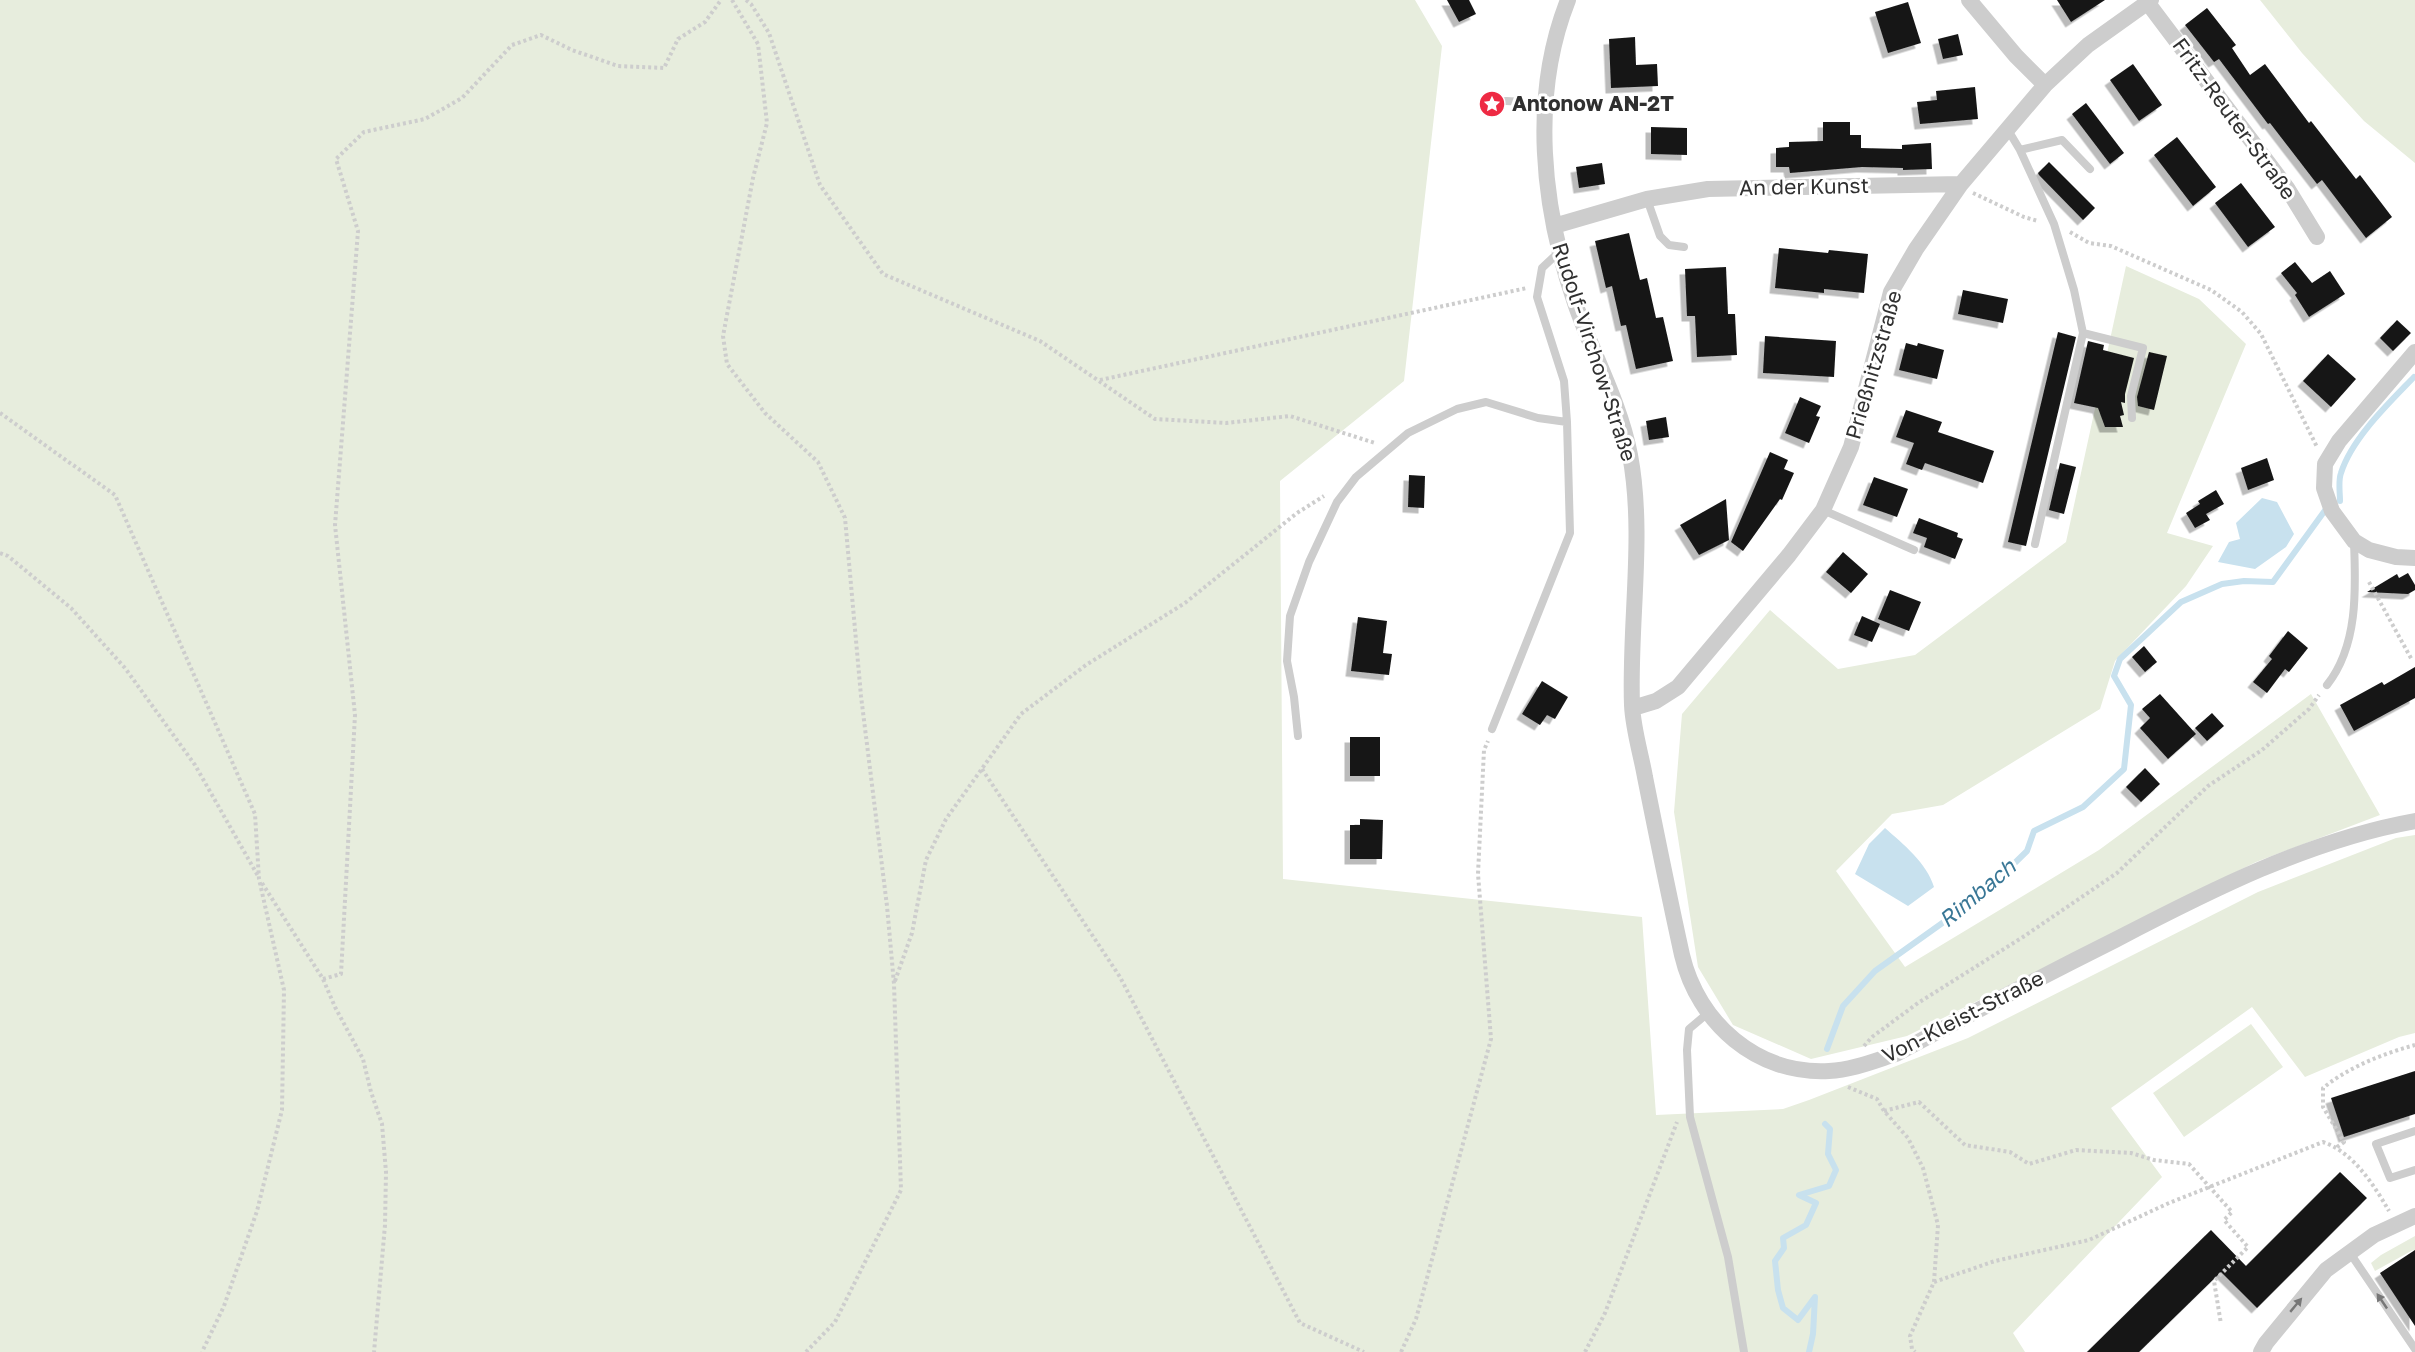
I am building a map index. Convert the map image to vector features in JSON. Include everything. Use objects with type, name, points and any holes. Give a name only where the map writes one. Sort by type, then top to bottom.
[{"type":"street","name":"Rudolf-Virchow-Straße","points":[[1568,0],[1552,52],[1545,102],[1547,178],[1559,252],[1575,304],[1599,360],[1630,454],[1636,525],[1632,708]]},
{"type":"street","points":[[1969,0],[2016,56],[2044,85]]},
{"type":"street","name":"Prießnitzstraße","points":[[1632,708],[1656,701],[1678,687],[1789,555],[1823,510],[1851,447],[1891,292],[1916,249],[1961,184],[2044,85],[2088,45],[2149,1]]},
{"type":"street","name":"Fritz-Reuter-Straße","points":[[2149,1],[2287,188],[2317,237]]},
{"type":"street","name":"An der Kunst","points":[[1554,226],[1647,199],[1708,189],[1961,184]]},
{"type":"street","points":[[2415,352],[2339,441],[2325,464],[2324,488],[2332,511],[2354,541],[2369,550],[2396,557],[2415,558]]},
{"type":"street","name":"Von-Kleist-Straße","points":[[1632,708],[1684,964],[1695,992],[1708,1013],[1727,1036],[1745,1049],[1764,1058],[1803,1069],[1840,1070],[1896,1054],[2170,911],[2253,873],[2360,834],[2415,820]]},
{"type":"street","points":[[2261,1352],[2266,1342],[2326,1270],[2374,1235],[2415,1216]]},
{"type":"lane","points":[[1506,101],[1545,102]]},
{"type":"lane","points":[[2008,130],[2020,150],[2054,224],[2074,290],[2083,333],[2035,544]]},
{"type":"lane","points":[[2020,150],[2062,140],[2090,169]]},
{"type":"lane","points":[[1647,199],[1660,236],[1669,245],[1684,247]]},
{"type":"lane","points":[[1492,729],[1570,533],[1564,381],[1537,297],[1542,268],[1559,252]]},
{"type":"lane","points":[[2083,333],[2143,348],[2131,396],[2132,418]]},
{"type":"lane","points":[[1298,736],[1287,661],[1290,616],[1309,562],[1337,502],[1356,477],[1408,433],[1457,409],[1486,402],[1539,418],[1567,422]]},
{"type":"lane","points":[[1823,510],[1914,550]]},
{"type":"lane","points":[[2327,685],[2339,670],[2349,642],[2354,541]]},
{"type":"lane","points":[[1708,1013],[1689,1029],[1687,1050],[1690,1117],[1728,1257],[1744,1352]]},
{"type":"lane","points":[[2415,1131],[2376,1144],[2390,1178],[2415,1170]]},
{"type":"lane","points":[[2350,1253],[2415,1349]]},
{"type":"path","points":[[323,979],[341,974],[355,715],[335,525],[358,231],[336,159],[364,132],[425,119],[462,98],[512,45],[542,35],[572,51],[618,66],[664,68],[678,39],[705,22],[721,0]]},
{"type":"path","points":[[732,0],[758,44],[767,123],[753,178],[723,336],[727,364],[765,413],[818,462],[845,518],[861,696],[887,906],[894,984],[901,1190],[835,1322],[806,1352]]},
{"type":"path","points":[[746,0],[751,4],[769,33],[820,185],[883,274],[1040,341],[1155,419],[1226,423],[1290,416],[1390,448]]},
{"type":"path","points":[[1961,184],[1977,195],[2024,218],[2054,224],[2089,243],[2111,246],[2211,290],[2242,312],[2261,334],[2325,464]]},
{"type":"path","points":[[1099,381],[1539,285]]},
{"type":"path","points":[[0,413],[115,495],[255,814],[259,879],[284,990],[282,1110],[257,1211],[225,1306],[202,1352]]},
{"type":"path","points":[[894,984],[912,933],[926,860],[946,819],[1021,714],[1086,665],[1185,603],[1297,513],[1327,495]]},
{"type":"path","points":[[0,553],[8,556],[70,608],[125,668],[195,765],[259,879],[323,979],[363,1059],[370,1092],[382,1124],[386,1172],[385,1225],[374,1352]]},
{"type":"path","points":[[2354,559],[2376,593],[2412,660]]},
{"type":"path","points":[[1865,1064],[1864,1044],[1872,1037],[1918,1003],[2023,937],[2117,873],[2208,786],[2262,750],[2309,709],[2327,685]]},
{"type":"path","points":[[1401,1352],[1416,1318],[1491,1039],[1478,874],[1484,750],[1492,729]]},
{"type":"path","points":[[982,769],[1120,977],[1300,1323],[1364,1352]]},
{"type":"path","points":[[2337,1147],[2344,1142],[2323,1107],[2323,1089],[2337,1077],[2386,1053],[2415,1045]]},
{"type":"path","points":[[1840,1070],[1841,1084],[1877,1099],[1884,1111],[1908,1138],[1923,1168],[1938,1225],[1934,1282],[1910,1336],[1915,1352]]},
{"type":"path","points":[[1884,1111],[1919,1102],[1965,1145],[2010,1152],[2029,1164],[2076,1150],[2131,1153],[2154,1160],[2189,1164],[2232,1212],[2224,1220],[2248,1247],[2214,1281],[2221,1324]]},
{"type":"path","points":[[1585,1352],[1605,1313],[1672,1141],[1680,1113]]},
{"type":"path","points":[[1934,1282],[1995,1261],[2089,1240],[2169,1203],[2323,1142],[2345,1153],[2378,1192],[2396,1225]]},
{"type":"green space","points":[[0,0],[1415,0],[1442,46],[1404,381],[1280,481],[1283,879],[1642,917],[1656,1115],[1783,1109],[1809,1100],[1968,1038],[2258,892],[2396,838],[2415,835],[2415,1033],[2399,1037],[2305,1077],[2252,1007],[2111,1108],[2162,1177],[2013,1333],[2025,1352],[0,1352]]},
{"type":"green space","points":[[2260,0],[2415,0],[2415,163],[2364,121],[2302,53]]},
{"type":"green space","points":[[2126,266],[2199,299],[2246,344],[2167,533],[2213,546],[2186,586],[2115,661],[2100,709],[1943,805],[1892,814],[1836,871],[1905,967],[2099,850],[2311,694],[2380,815],[2256,862],[1907,1036],[1811,1059],[1733,1025],[1698,967],[1674,812],[1682,714],[1770,610],[1838,669],[1915,655],[2066,542]]},
{"type":"green space","points":[[2251,1024],[2283,1067],[2184,1137],[2153,1093]]},
{"type":"green space","points":[[2415,1236],[2415,1252],[2413,1250],[2375,1271],[2371,1263]]},
{"type":"water","points":[[2262,498],[2277,502],[2294,534],[2286,547],[2255,569],[2218,562],[2229,542],[2240,539],[2236,523]]},
{"type":"water","points":[[1885,828],[1920,862],[1934,887],[1908,906],[1855,874],[1869,844]]},
{"type":"building","points":[[1447,0],[1469,0],[1476,14],[1459,22]]},
{"type":"building","points":[[2057,0],[2105,0],[2071,22]]},
{"type":"building","points":[[1908,2],[1921,43],[1888,53],[1875,12]]},
{"type":"building","points":[[2207,8],[2236,45],[2232,48],[2250,75],[2265,64],[2309,123],[2311,121],[2356,179],[2360,175],[2392,217],[2366,238],[2322,180],[2317,184],[2219,59],[2214,62],[2185,25]]},
{"type":"building","points":[[1958,34],[1963,55],[1943,59],[1938,39]]},
{"type":"building","points":[[1635,37],[1636,65],[1657,64],[1658,86],[1611,88],[1609,39]]},
{"type":"building","points":[[2133,64],[2162,105],[2139,121],[2110,80]]},
{"type":"building","points":[[1975,87],[1978,119],[1920,124],[1917,102],[1937,100],[1936,91]]},
{"type":"building","points":[[2086,103],[2124,153],[2110,164],[2072,114]]},
{"type":"building","points":[[1823,122],[1850,122],[1850,135],[1861,135],[1861,148],[1902,149],[1902,145],[1931,143],[1932,169],[1903,170],[1903,168],[1862,167],[1790,173],[1789,167],[1776,167],[1776,148],[1789,147],[1789,142],[1823,141]]},
{"type":"building","points":[[1651,127],[1687,128],[1687,155],[1651,154]]},
{"type":"building","points":[[2177,137],[2216,187],[2193,206],[2154,155]]},
{"type":"building","points":[[2049,162],[2095,208],[2083,220],[2039,175],[2038,173]]},
{"type":"building","points":[[1602,163],[1605,184],[1579,188],[1576,167]]},
{"type":"building","points":[[2241,183],[2275,227],[2248,247],[2215,203]]},
{"type":"building","points":[[1629,233],[1640,280],[1647,278],[1656,318],[1663,317],[1673,361],[1636,369],[1626,325],[1621,326],[1612,286],[1606,288],[1595,241]]},
{"type":"building","points":[[1779,248],[1868,254],[1864,293],[1824,289],[1824,293],[1775,288]]},
{"type":"building","points":[[2295,262],[2312,283],[2330,271],[2345,294],[2309,317],[2295,295],[2297,293],[2281,273]]},
{"type":"building","points":[[1726,267],[1728,314],[1735,314],[1737,355],[1697,357],[1695,316],[1687,316],[1685,269]]},
{"type":"building","points":[[1963,290],[2008,299],[2003,323],[1958,314]]},
{"type":"building","points":[[2397,320],[2411,333],[2393,351],[2380,338]]},
{"type":"building","points":[[2058,332],[2076,337],[2026,546],[2008,542]]},
{"type":"building","points":[[1765,336],[1836,341],[1834,377],[1763,373]]},
{"type":"building","points":[[2088,341],[2104,345],[2103,350],[2134,358],[2125,403],[2121,402],[2124,415],[2120,416],[2123,427],[2105,427],[2098,408],[2074,403]]},
{"type":"building","points":[[1906,343],[1917,346],[1918,343],[1944,350],[1937,379],[1899,370]]},
{"type":"building","points":[[2149,352],[2167,356],[2154,410],[2138,406],[2137,397]]},
{"type":"building","points":[[2328,354],[2356,379],[2331,407],[2303,381]]},
{"type":"building","points":[[1800,397],[1821,406],[1816,416],[1820,417],[1809,443],[1785,433]]},
{"type":"building","points":[[1906,410],[1942,422],[1938,432],[1994,451],[1983,483],[1925,463],[1922,470],[1906,464],[1914,443],[1896,437]]},
{"type":"building","points":[[1666,417],[1669,437],[1649,440],[1646,421]]},
{"type":"building","points":[[1770,452],[1788,460],[1784,469],[1794,473],[1782,500],[1780,499],[1743,551],[1731,542]]},
{"type":"building","points":[[2267,458],[2274,480],[2248,490],[2241,468]]},
{"type":"building","points":[[2060,463],[2076,467],[2064,514],[2049,510]]},
{"type":"building","points":[[1409,475],[1425,476],[1424,508],[1408,507]]},
{"type":"building","points":[[1874,477],[1908,489],[1897,517],[1863,505]]},
{"type":"building","points":[[2216,490],[2224,504],[2206,514],[2210,520],[2195,528],[2186,513],[2200,504],[2198,501]]},
{"type":"building","points":[[1726,499],[1729,540],[1699,555],[1680,525]]},
{"type":"building","points":[[1919,518],[1958,533],[1957,537],[1963,539],[1955,559],[1924,547],[1927,538],[1913,533]]},
{"type":"building","points":[[1843,552],[1868,574],[1851,593],[1826,572]]},
{"type":"building","points":[[2408,573],[2415,585],[2415,590],[2408,594],[2367,592],[2397,574],[2399,578]]},
{"type":"building","points":[[1890,590],[1921,602],[1909,631],[1878,619]]},
{"type":"building","points":[[1862,616],[1880,624],[1872,642],[1854,635]]},
{"type":"building","points":[[1358,617],[1387,621],[1383,653],[1392,654],[1389,675],[1351,671]]},
{"type":"building","points":[[2288,631],[2308,648],[2289,672],[2285,669],[2267,693],[2253,682],[2272,659],[2269,656]]},
{"type":"building","points":[[2144,646],[2157,662],[2145,672],[2132,657]]},
{"type":"building","points":[[2415,667],[2415,698],[2354,731],[2340,705],[2382,682],[2384,685]]},
{"type":"building","points":[[1542,681],[1568,697],[1555,719],[1547,715],[1540,725],[1522,714]]},
{"type":"building","points":[[2160,694],[2196,734],[2168,759],[2140,728],[2150,718],[2142,709]]},
{"type":"building","points":[[2212,713],[2224,726],[2207,741],[2195,728]]},
{"type":"building","points":[[1350,737],[1380,737],[1380,776],[1350,776]]},
{"type":"building","points":[[2145,768],[2160,784],[2141,802],[2126,787]]},
{"type":"building","points":[[1360,819],[1383,820],[1382,859],[1350,859],[1350,825],[1360,825]]},
{"type":"building","points":[[2415,1071],[2415,1114],[2344,1137],[2331,1098]]},
{"type":"building","points":[[2340,1172],[2367,1198],[2257,1308],[2221,1272],[2139,1352],[2087,1352],[2211,1230],[2246,1266]]},
{"type":"building","points":[[2415,1250],[2415,1326],[2380,1273]]},
{"type":"waterway","name":"Rimbach","points":[[2340,501],[2340,476],[2346,460],[2362,434],[2414,377]]},
{"type":"waterway","name":"Rimbach","points":[[1827,1049],[1843,1006],[1875,971],[1983,894],[2027,851],[2034,831],[2083,807],[2124,769],[2131,705],[2114,676],[2120,659],[2181,602],[2222,584],[2244,581],[2273,582],[2326,509]]},
{"type":"waterway","name":"Rimbach","points":[[1809,1352],[1813,1334],[1815,1297],[1798,1320],[1783,1308],[1778,1290],[1775,1261],[1784,1248],[1783,1238],[1806,1225],[1816,1203],[1799,1195],[1829,1186],[1836,1170],[1828,1154],[1830,1129],[1825,1124]]},
{"type":"place","name":"Antonow AN-2T","points":[[1492,104]]}]
